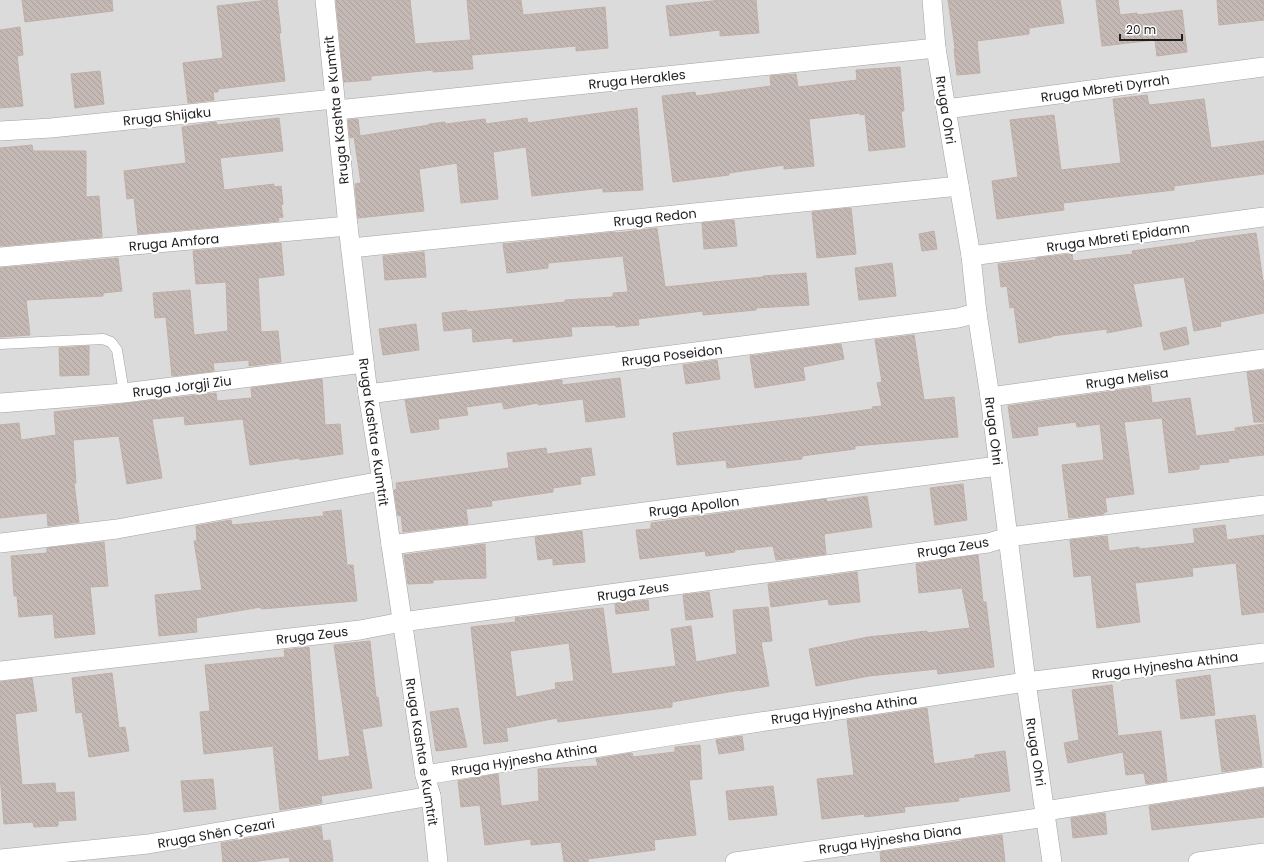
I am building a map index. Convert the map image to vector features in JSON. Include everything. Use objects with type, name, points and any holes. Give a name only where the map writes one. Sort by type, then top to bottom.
[{"type":"street","name":"Rruga Kashta e Kumtrit","points":[[325,0],[348,226],[368,394],[382,481],[390,545],[430,796],[438,862]]},
{"type":"street","name":"Rruga Ohri","points":[[932,0],[936,48],[971,256],[977,313],[990,397],[1026,682],[1052,862]]},
{"type":"street","name":"Rruga Herakles","points":[[336,105],[936,48]]},
{"type":"street","name":"Rruga Mbreti Dyrrah","points":[[946,109],[1264,67]]},
{"type":"street","name":"Rruga Shijaku","points":[[0,131],[336,105]]},
{"type":"street","name":"Rruga Redon","points":[[351,248],[959,186]]},
{"type":"street","name":"Rruga Mbreti Epidamn","points":[[971,256],[1264,217]]},
{"type":"street","name":"Rruga Amfora","points":[[0,257],[348,226]]},
{"type":"street","name":"Rruga Poseidon","points":[[368,394],[958,318],[977,313]]},
{"type":"street","name":"Rruga Melisa","points":[[990,397],[1264,359]]},
{"type":"street","name":"Rruga Jorgji Ziu","points":[[0,404],[124,393],[364,363]]},
{"type":"street","name":"Rruga Apollon","points":[[390,545],[998,466]]},
{"type":"street","points":[[0,543],[117,529],[382,481]]},
{"type":"street","name":"Rruga Zeus","points":[[0,671],[360,630],[402,622],[988,544],[1008,537],[1264,505]]},
{"type":"street","name":"Rruga Hyjnesha Athina","points":[[426,775],[694,732],[1026,682],[1264,653]]},
{"type":"street","name":"Rruga Hyjnesha Diana","points":[[735,862],[1045,814],[1264,777]]},
{"type":"street","name":"Rruga Shën Çezari","points":[[0,859],[148,844],[430,796]]},
{"type":"street","points":[[1198,862],[1264,852]]},
{"type":"lane","points":[[0,344],[103,339],[111,342],[117,350],[124,393]]},
{"type":"shaded area","points":[[0,0],[1264,0],[1264,862],[0,862]]},
{"type":"building","points":[[22,0],[112,0],[113,11],[25,22]]},
{"type":"building","points":[[277,0],[281,33],[279,33],[285,81],[218,89],[218,92],[213,92],[214,100],[188,103],[183,63],[223,58],[217,6]]},
{"type":"building","points":[[336,0],[410,0],[415,44],[470,40],[473,69],[433,72],[433,70],[371,76],[371,80],[344,82]]},
{"type":"building","points":[[467,0],[521,0],[523,15],[605,7],[608,48],[576,51],[576,46],[472,55]]},
{"type":"building","points":[[721,0],[756,0],[759,33],[720,36],[720,30],[670,36],[666,6]]},
{"type":"building","points":[[948,0],[1060,0],[1064,23],[1029,28],[1029,34],[977,41],[980,73],[957,75],[955,48]]},
{"type":"building","points":[[1096,0],[1118,0],[1120,15],[1137,13],[1137,15],[1182,10],[1187,52],[1157,56],[1155,40],[1102,46]]},
{"type":"building","points":[[1217,0],[1264,0],[1264,20],[1219,25]]},
{"type":"building","points":[[20,27],[23,55],[17,56],[23,106],[0,108],[0,30]]},
{"type":"building","points":[[900,67],[904,111],[901,111],[905,147],[869,151],[865,114],[860,115],[860,113],[809,119],[814,166],[784,169],[784,165],[729,173],[729,175],[673,182],[662,96],[695,92],[696,96],[771,86],[770,76],[796,74],[798,87],[857,80],[856,70]]},
{"type":"building","points":[[100,71],[104,104],[75,108],[71,74]]},
{"type":"building","points":[[1147,95],[1149,105],[1204,99],[1211,148],[1264,141],[1264,174],[1174,186],[1174,190],[1063,203],[1064,210],[997,219],[992,181],[1018,177],[1010,120],[1054,115],[1061,170],[1121,163],[1113,99]]},
{"type":"building","points":[[637,108],[643,190],[603,192],[603,188],[532,196],[526,147],[493,152],[498,199],[461,203],[457,163],[419,169],[424,211],[358,218],[355,184],[361,183],[354,137],[350,138],[348,120],[358,119],[360,136],[445,122],[446,124],[485,119],[486,124],[527,118],[528,123]]},
{"type":"building","points":[[279,118],[283,151],[220,158],[224,190],[274,184],[274,187],[281,186],[283,204],[281,205],[283,217],[278,218],[279,221],[138,234],[134,198],[127,199],[124,171],[186,163],[182,127],[216,122],[217,125]]},
{"type":"building","points":[[32,145],[33,151],[86,151],[86,197],[99,196],[102,237],[0,246],[0,148]]},
{"type":"building","points":[[851,208],[856,254],[817,258],[812,212]]},
{"type":"building","points":[[734,220],[737,246],[704,249],[702,223]]},
{"type":"building","points":[[657,228],[665,287],[763,276],[806,273],[809,305],[756,308],[756,310],[703,315],[703,311],[638,319],[639,325],[616,327],[615,325],[571,327],[572,336],[513,342],[513,338],[473,342],[472,328],[444,331],[442,313],[467,310],[467,312],[565,302],[565,300],[613,297],[613,293],[628,292],[623,256],[548,263],[548,268],[507,273],[503,244]]},
{"type":"building","points":[[934,231],[937,249],[922,251],[919,234]]},
{"type":"building","points":[[1256,233],[1263,281],[1264,280],[1264,313],[1220,322],[1221,326],[1194,331],[1184,277],[1133,284],[1142,326],[1107,333],[1107,329],[1052,336],[1019,343],[1014,307],[1010,308],[1007,286],[1001,287],[998,264],[1072,254],[1073,261],[1133,254],[1132,251]]},
{"type":"building","points":[[281,243],[284,275],[258,278],[261,332],[278,331],[281,362],[249,366],[249,360],[213,363],[214,371],[172,376],[166,317],[155,318],[153,293],[190,290],[194,335],[228,331],[226,282],[196,284],[193,251]]},
{"type":"building","points":[[424,252],[426,277],[385,280],[383,256]]},
{"type":"building","points":[[118,258],[122,291],[103,293],[103,296],[26,300],[30,335],[0,337],[0,268]]},
{"type":"building","points":[[892,263],[896,296],[859,300],[855,268]]},
{"type":"building","points":[[416,324],[419,350],[383,355],[379,329]]},
{"type":"building","points":[[1186,327],[1189,344],[1164,350],[1160,333]]},
{"type":"building","points":[[914,335],[924,400],[954,397],[958,437],[855,446],[855,449],[802,456],[802,459],[727,468],[726,460],[677,465],[673,433],[812,417],[873,409],[872,407],[882,406],[877,383],[882,382],[875,340]]},
{"type":"building","points":[[841,344],[844,359],[803,367],[805,380],[755,388],[750,356]]},
{"type":"building","points":[[89,346],[89,375],[60,376],[59,348]]},
{"type":"building","points":[[717,360],[720,379],[686,384],[683,365]]},
{"type":"building","points":[[1264,370],[1264,422],[1254,422],[1247,372]]},
{"type":"building","points":[[620,378],[625,417],[586,422],[583,399],[538,405],[538,403],[504,409],[502,402],[466,407],[468,415],[438,419],[439,429],[411,433],[405,400],[562,380],[562,385]]},
{"type":"building","points":[[322,379],[325,425],[340,424],[343,454],[250,465],[243,419],[185,425],[184,416],[152,419],[162,478],[127,484],[119,436],[73,440],[76,483],[74,483],[79,522],[48,526],[47,513],[0,518],[0,425],[19,423],[21,440],[56,435],[54,412],[216,393],[217,401],[252,398],[251,388]]},
{"type":"building","points":[[1150,386],[1152,403],[1190,398],[1196,436],[1236,431],[1235,428],[1264,424],[1264,455],[1228,459],[1229,462],[1199,465],[1199,469],[1169,473],[1162,418],[1124,422],[1134,494],[1105,498],[1107,512],[1104,512],[1104,514],[1069,518],[1062,465],[1104,460],[1100,424],[1077,427],[1076,422],[1037,427],[1038,435],[1013,438],[1008,406]]},
{"type":"building","points":[[546,448],[547,454],[591,448],[595,475],[580,477],[581,484],[553,488],[553,492],[491,501],[492,506],[466,509],[468,524],[403,532],[401,515],[398,516],[394,490],[397,489],[396,483],[509,468],[507,453]]},
{"type":"building","points":[[963,484],[967,520],[935,525],[930,488]]},
{"type":"building","points":[[867,496],[872,527],[824,534],[826,554],[776,560],[773,546],[734,550],[735,552],[706,556],[705,551],[640,559],[636,530],[651,529],[651,523],[826,499],[827,502]]},
{"type":"building","points":[[341,510],[347,565],[353,565],[357,601],[261,609],[261,607],[196,618],[197,632],[159,636],[155,595],[202,590],[194,541],[197,541],[196,526],[231,520],[232,525],[324,516],[323,512]]},
{"type":"building","points":[[1225,525],[1227,540],[1264,535],[1264,612],[1242,615],[1236,563],[1192,568],[1193,576],[1135,583],[1140,622],[1097,628],[1091,575],[1074,577],[1070,540],[1107,536],[1109,551],[1139,547],[1140,549],[1195,543],[1193,529]]},
{"type":"building","points":[[582,531],[585,562],[553,565],[553,558],[538,560],[535,537]]},
{"type":"building","points":[[104,542],[108,586],[90,587],[95,634],[55,638],[53,614],[19,617],[17,596],[14,596],[11,556],[47,553],[47,548]]},
{"type":"building","points":[[485,544],[486,578],[433,580],[433,583],[408,584],[404,555]]},
{"type":"building","points":[[978,555],[983,602],[986,602],[994,667],[938,674],[937,669],[869,676],[816,686],[809,649],[868,637],[927,631],[927,633],[970,628],[962,588],[919,593],[916,564]]},
{"type":"building","points":[[857,572],[860,602],[829,605],[828,599],[771,607],[768,584]]},
{"type":"building","points":[[709,592],[713,617],[686,620],[683,595]]},
{"type":"building","points":[[648,600],[649,610],[616,614],[615,604]]},
{"type":"building","points":[[768,607],[772,641],[761,642],[769,686],[672,702],[672,707],[558,722],[557,718],[506,728],[508,741],[484,744],[471,627],[516,622],[515,618],[603,608],[612,674],[676,666],[671,629],[691,626],[696,662],[737,654],[733,610]],"holes":[[[569,643],[574,681],[555,683],[556,689],[516,697],[510,651]]]},
{"type":"building","points":[[370,641],[376,697],[378,697],[382,726],[362,729],[372,788],[321,796],[322,803],[280,810],[273,746],[204,754],[200,712],[210,711],[205,665],[285,657],[284,650],[309,647],[318,761],[350,756],[334,645]]},
{"type":"building","points":[[112,673],[119,728],[125,727],[129,751],[89,757],[82,712],[76,713],[72,678]]},
{"type":"building","points":[[1210,675],[1215,715],[1181,719],[1176,680]]},
{"type":"building","points":[[32,678],[37,711],[15,714],[22,785],[55,783],[56,793],[74,792],[76,820],[58,821],[58,826],[34,827],[33,822],[4,824],[0,775],[0,682]]},
{"type":"building","points":[[1112,685],[1118,736],[1161,731],[1167,781],[1146,784],[1144,773],[1126,775],[1123,752],[1068,763],[1064,743],[1079,740],[1072,690]]},
{"type":"building","points":[[458,708],[467,747],[436,751],[430,712]]},
{"type":"building","points":[[927,708],[934,764],[975,758],[975,755],[1005,751],[1010,791],[958,798],[959,801],[904,807],[905,812],[865,817],[864,814],[822,819],[817,779],[854,775],[847,720]]},
{"type":"building","points":[[1255,715],[1262,766],[1222,772],[1215,720]]},
{"type":"building","points":[[742,736],[744,750],[719,754],[716,740]]},
{"type":"building","points":[[700,745],[702,779],[689,780],[696,835],[654,840],[655,850],[588,859],[588,862],[564,862],[561,842],[531,845],[531,839],[485,845],[480,805],[461,807],[458,781],[498,774],[501,806],[539,801],[538,769],[598,766],[596,759],[632,753],[633,757],[675,752],[675,747]]},
{"type":"building","points":[[213,779],[216,809],[184,812],[181,781]]},
{"type":"building","points":[[773,786],[777,815],[729,820],[726,791]]},
{"type":"building","points":[[1264,788],[1264,817],[1152,830],[1149,806]]},
{"type":"building","points":[[1105,813],[1107,834],[1073,838],[1071,818]]},
{"type":"building","points":[[321,826],[323,841],[330,840],[333,861],[290,862],[289,857],[252,862],[223,862],[221,843]]},
{"type":"building","points":[[1002,835],[1005,862],[881,862],[880,852]]}]
